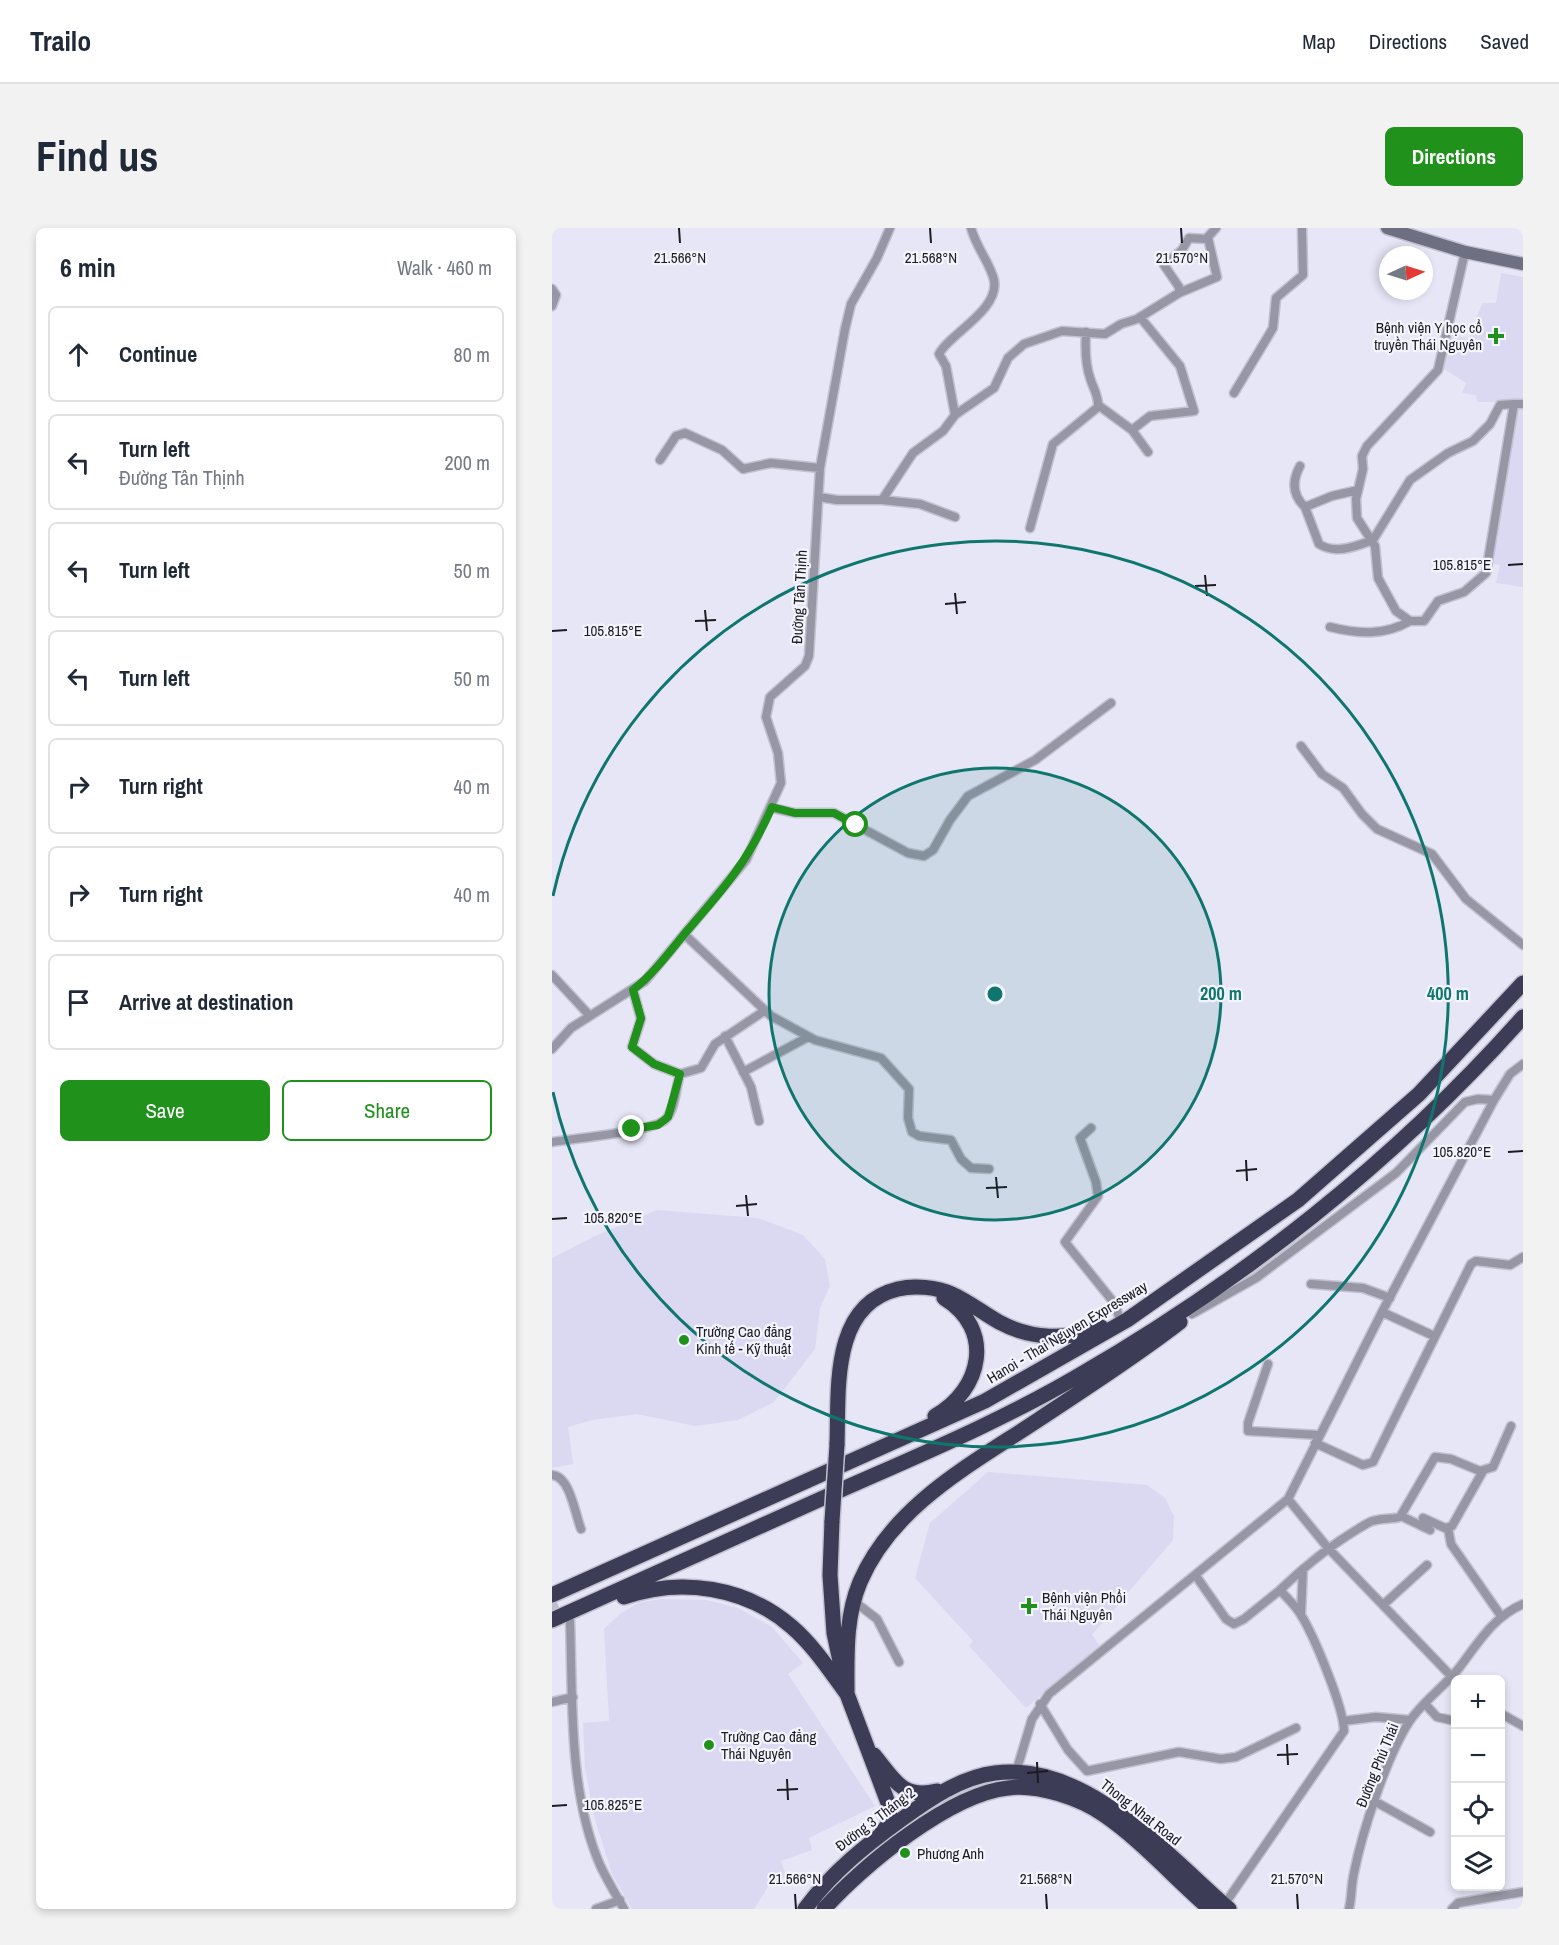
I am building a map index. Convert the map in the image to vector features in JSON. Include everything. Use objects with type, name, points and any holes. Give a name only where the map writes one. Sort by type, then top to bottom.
[{"type":"highway","name":"Hanoi - Thai Nguyen Expressway","points":[[553,1589],[709,1525],[985,1401],[1127,1320],[1298,1200],[1419,1094],[1523,983]]},
{"type":"highway","points":[[847,1694],[848,1629],[860,1582],[890,1532],[927,1496],[974,1461],[1140,1352],[1192,1314],[1311,1219],[1434,1110],[1523,1017]]},
{"type":"highway","points":[[559,1623],[994,1422],[1078,1377],[1144,1336],[1311,1219]]},
{"type":"highway","points":[[951,1808],[908,1815],[896,1808],[888,1785],[868,1748],[847,1694],[834,1633],[830,1575],[842,1356],[848,1329],[863,1308],[883,1292],[905,1287],[950,1293],[1001,1323],[1027,1334],[1061,1337],[1088,1333],[1119,1317],[1176,1280],[1212,1262]]},
{"type":"highway","points":[[709,1525],[801,1476],[927,1420],[946,1409],[962,1395],[972,1378],[977,1358],[976,1339],[970,1323],[959,1310],[926,1288]]},
{"type":"highway","points":[[559,1623],[639,1591],[684,1587],[717,1589],[755,1602],[792,1626],[822,1659],[847,1694]]},
{"type":"highway","name":"Đường 3 Tháng 2","points":[[805,1909],[831,1877],[876,1839],[908,1815],[957,1785],[990,1774],[1017,1780]]},
{"type":"highway","points":[[824,1909],[886,1853],[921,1827],[951,1808],[1017,1780]]},
{"type":"highway","name":"Thong Nhat Road","points":[[1017,1780],[1063,1796],[1104,1815],[1221,1908]]},
{"type":"highway","points":[[888,1785],[916,1794],[957,1785]]},
{"type":"highway","points":[[876,1839],[888,1825],[890,1816],[888,1785]]},
{"type":"highway","points":[[886,1853],[905,1830],[908,1815]]},
{"type":"main road","points":[[1387,228],[1465,252],[1523,264]]},
{"type":"street","name":"Đường Tân Thịnh","points":[[552,1049],[571,1028],[633,990],[660,965],[746,860],[772,807],[781,783],[781,769],[768,727],[767,706],[774,691],[799,672],[809,656],[820,468],[851,304],[877,258],[890,228]]},
{"type":"street","points":[[955,415],[946,366],[939,354],[977,318],[992,293],[994,284],[989,267],[976,248],[971,228]]},
{"type":"street","points":[[1208,238],[1216,228]]},
{"type":"street","points":[[1234,393],[1273,328],[1276,298],[1303,275],[1302,228]]},
{"type":"street","points":[[1179,293],[1179,287],[1164,265],[1182,250],[1189,238],[1208,238]]},
{"type":"street","points":[[882,500],[904,463],[943,431],[955,415],[994,388],[1008,358],[1024,344],[1062,331],[1105,334],[1121,324],[1140,317],[1179,293],[1217,277],[1208,238]]},
{"type":"street","points":[[1410,621],[1396,611],[1378,578],[1373,540],[1357,519],[1358,490],[1363,469],[1362,456],[1366,446],[1438,370],[1465,252]]},
{"type":"street","points":[[552,289],[556,295],[552,306]]},
{"type":"street","points":[[1132,430],[1150,416],[1194,411],[1180,366],[1140,317]]},
{"type":"street","points":[[1086,333],[1085,353],[1098,405],[1132,430],[1148,452]]},
{"type":"street","points":[[1300,466],[1293,482],[1319,544],[1325,547],[1346,549],[1373,540],[1410,480],[1448,453],[1473,441],[1490,424],[1500,405],[1519,404],[1486,573],[1464,592],[1438,601],[1424,621],[1410,621],[1395,630],[1381,633],[1363,633],[1330,627]]},
{"type":"street","points":[[1030,528],[1053,444],[1095,411],[1098,405]]},
{"type":"street","points":[[660,460],[676,436],[685,433],[722,450],[743,469],[771,463],[820,468]]},
{"type":"street","points":[[1305,507],[1332,496],[1358,490]]},
{"type":"street","points":[[819,497],[920,504],[955,517]]},
{"type":"street","points":[[772,807],[795,813],[834,813],[908,853],[924,856],[933,850],[950,820],[968,796],[1002,780],[1043,755],[1111,703]]},
{"type":"street","points":[[1301,746],[1322,774],[1343,788],[1362,814],[1377,829],[1432,854],[1466,899],[1523,945]]},
{"type":"street","points":[[684,934],[764,1011],[808,1037],[836,1047],[881,1058],[909,1089],[908,1118],[912,1132],[919,1136],[951,1140],[961,1159],[971,1168],[989,1169]]},
{"type":"street","points":[[552,975],[590,1016]]},
{"type":"street","points":[[633,990],[641,1018],[632,1047],[654,1064],[680,1074],[701,1068],[716,1044],[764,1011]]},
{"type":"street","points":[[725,1036],[757,1106],[759,1122]]},
{"type":"street","points":[[743,1072],[808,1037]]},
{"type":"street","points":[[1017,1780],[1025,1738],[1040,1704],[1059,1685],[1288,1499],[1382,1312],[1494,1100],[1510,1074],[1523,1064]]},
{"type":"street","points":[[552,1142],[610,1135],[662,1124],[670,1115],[680,1074]]},
{"type":"street","points":[[1192,1314],[1256,1278],[1396,1173],[1465,1102],[1483,1098],[1494,1100]]},
{"type":"street","points":[[1091,1128],[1080,1138],[1097,1186],[1097,1199],[1065,1242],[1115,1304],[1119,1317]]},
{"type":"street","points":[[1268,1364],[1248,1423],[1248,1431],[1317,1439],[1363,1465],[1373,1462],[1472,1263],[1478,1261],[1510,1265],[1523,1257]]},
{"type":"street","points":[[1311,1284],[1363,1288],[1390,1298]]},
{"type":"street","points":[[1382,1312],[1434,1336]]},
{"type":"street","points":[[1448,1528],[1455,1523],[1483,1471],[1494,1466],[1511,1426]]},
{"type":"street","points":[[1401,1516],[1436,1456],[1483,1471]]},
{"type":"street","points":[[552,1475],[557,1475],[566,1483],[581,1528]]},
{"type":"street","points":[[1288,1499],[1328,1548],[1451,1676]]},
{"type":"street","points":[[1196,1576],[1226,1619],[1234,1624],[1244,1619],[1280,1590],[1328,1548],[1369,1522],[1401,1516],[1430,1530]]},
{"type":"street","points":[[1423,1518],[1448,1528]]},
{"type":"street","points":[[1448,1528],[1451,1544],[1501,1616]]},
{"type":"street","points":[[1383,1605],[1427,1565]]},
{"type":"street","points":[[1300,1614],[1303,1569]]},
{"type":"street","points":[[1221,1908],[1344,1731],[1343,1721],[1300,1614],[1280,1590]]},
{"type":"street","points":[[855,1602],[877,1619],[899,1662]]},
{"type":"street","name":"Đường Phú Thái","points":[[1454,1675],[1501,1616],[1523,1604]]},
{"type":"street","points":[[559,1623],[570,1636],[582,1802],[600,1865],[624,1909]]},
{"type":"street","name":"Đường Phú Thái","points":[[1349,1909],[1354,1873],[1385,1773],[1410,1720],[1451,1678]]},
{"type":"street","points":[[552,1702],[573,1697]]},
{"type":"street","points":[[1040,1704],[1068,1750],[1087,1771],[1115,1763],[1179,1752],[1221,1759],[1236,1757],[1296,1728]]},
{"type":"street","points":[[1426,1705],[1437,1716],[1451,1720]]},
{"type":"street","points":[[1505,1716],[1523,1726]]},
{"type":"street","points":[[1343,1721],[1376,1717],[1410,1720]]},
{"type":"street","points":[[1376,1802],[1430,1832]]},
{"type":"street","points":[[1452,1909],[1456,1903],[1523,1892]]},
{"type":"street","points":[[596,1909],[620,1900]]},
{"type":"shaded area","name":"Bệnh viện Y học cổ truyền Thái Nguyên","points":[[1501,273],[1523,277],[1523,402],[1477,402],[1476,395],[1462,393],[1466,383],[1444,369],[1443,356],[1450,334],[1469,339],[1482,303],[1496,303]]},
{"type":"shaded area","points":[[1519,407],[1523,408],[1523,587],[1496,583],[1500,565],[1492,563],[1513,423]]},
{"type":"shaded area","name":"Trường Cao đẳng Kinh tế - Kỹ thuật","points":[[657,1210],[758,1218],[803,1235],[825,1259],[830,1286],[820,1308],[815,1349],[774,1402],[738,1420],[695,1426],[637,1414],[592,1420],[568,1427],[573,1464],[552,1468],[552,1258],[595,1236]]},
{"type":"shaded area","name":"Bệnh viện Phổi Thái Nguyên","points":[[988,1472],[1147,1485],[1165,1498],[1174,1516],[1173,1540],[1092,1635],[1100,1646],[1026,1708],[969,1646],[973,1641],[915,1578],[930,1523]]},
{"type":"shaded area","name":"Trường Cao đẳng Thái Nguyên","points":[[660,1599],[706,1600],[738,1608],[772,1627],[803,1663],[788,1674],[875,1806],[809,1838],[812,1850],[781,1861],[786,1876],[769,1885],[754,1909],[632,1909],[612,1874],[594,1816],[585,1768],[583,1723],[609,1721],[604,1629],[620,1614],[638,1603]]},
{"type":"tunnel","points":[[552,1602],[563,1624]]},
{"type":"place","name":"Bệnh viện Y học cổ truyền Thái Nguyên","points":[[1496,336]]},
{"type":"place","name":"Trường Cao đẳng Kinh tế - Kỹ thuật","points":[[684,1340]]},
{"type":"place","name":"Bệnh viện Phổi Thái Nguyên","points":[[1029,1606]]},
{"type":"place","name":"Trường Cao đẳng Thái Nguyên","points":[[709,1745]]},
{"type":"place","name":"Phương Anh","points":[[905,1853]]},
{"type":"route","points":[[632,1129],[662,1124],[670,1115],[680,1074],[654,1064],[632,1047],[641,1018],[633,990],[660,965],[730,882],[746,860],[772,807],[795,813],[834,813],[856,825]]}]
